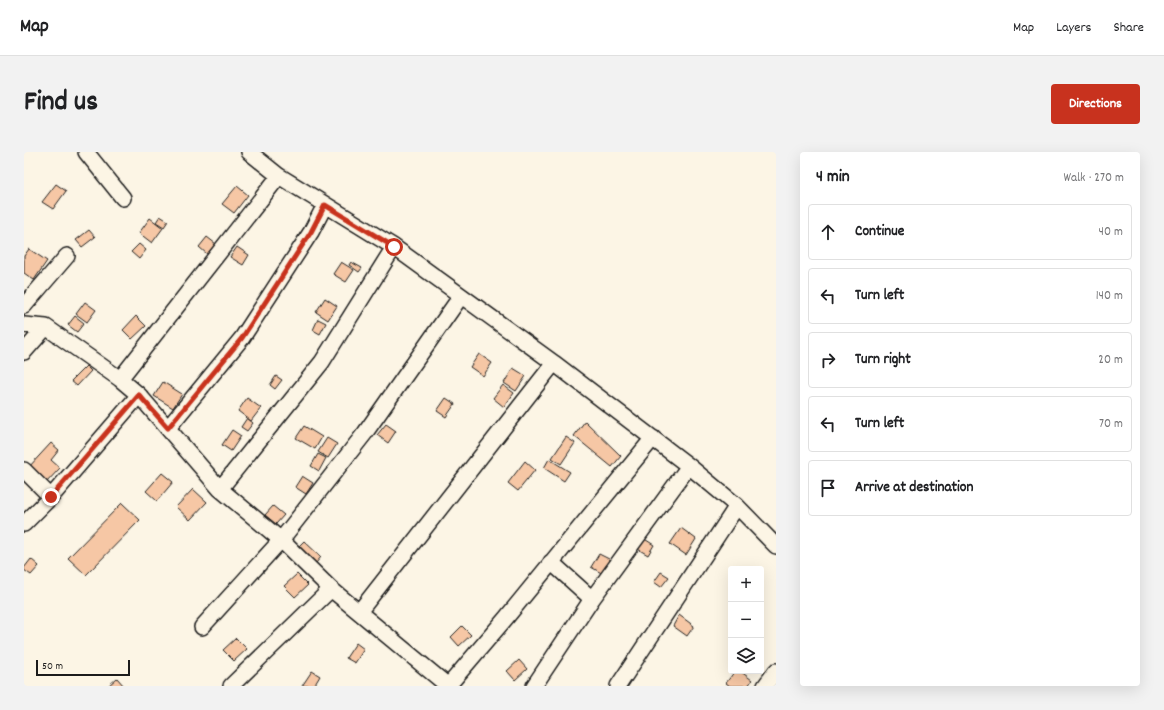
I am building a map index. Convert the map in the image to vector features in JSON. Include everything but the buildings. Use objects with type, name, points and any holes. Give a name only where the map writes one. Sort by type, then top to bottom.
[{"type":"street","points":[[86,152],[124,198]]},
{"type":"street","points":[[249,152],[279,176],[394,247],[554,363],[690,466],[737,506],[776,546]]},
{"type":"street","points":[[120,378],[279,176]]},
{"type":"street","points":[[168,428],[242,338],[311,232],[325,205]]},
{"type":"street","points":[[220,489],[322,362],[394,247]]},
{"type":"street","points":[[24,306],[67,256]]},
{"type":"street","points":[[202,627],[281,540],[365,433],[460,296]]},
{"type":"street","points":[[24,325],[46,327],[120,378],[139,395],[220,489],[281,540],[331,589],[448,686],[506,618],[653,438]]},
{"type":"street","points":[[24,352],[46,327]]},
{"type":"street","points":[[359,612],[554,363]]},
{"type":"street","points":[[24,524],[51,497],[139,395]]},
{"type":"street","points":[[534,686],[592,599],[690,466]]},
{"type":"street","points":[[24,470],[51,497]]},
{"type":"street","points":[[618,686],[737,506]]},
{"type":"street","points":[[551,562],[592,599]]},
{"type":"street","points":[[231,686],[331,589]]},
{"type":"street","points":[[765,686],[776,671]]},
{"type":"route","points":[[51,497],[139,395],[168,428],[242,338],[311,232],[325,205],[394,247]]}]
